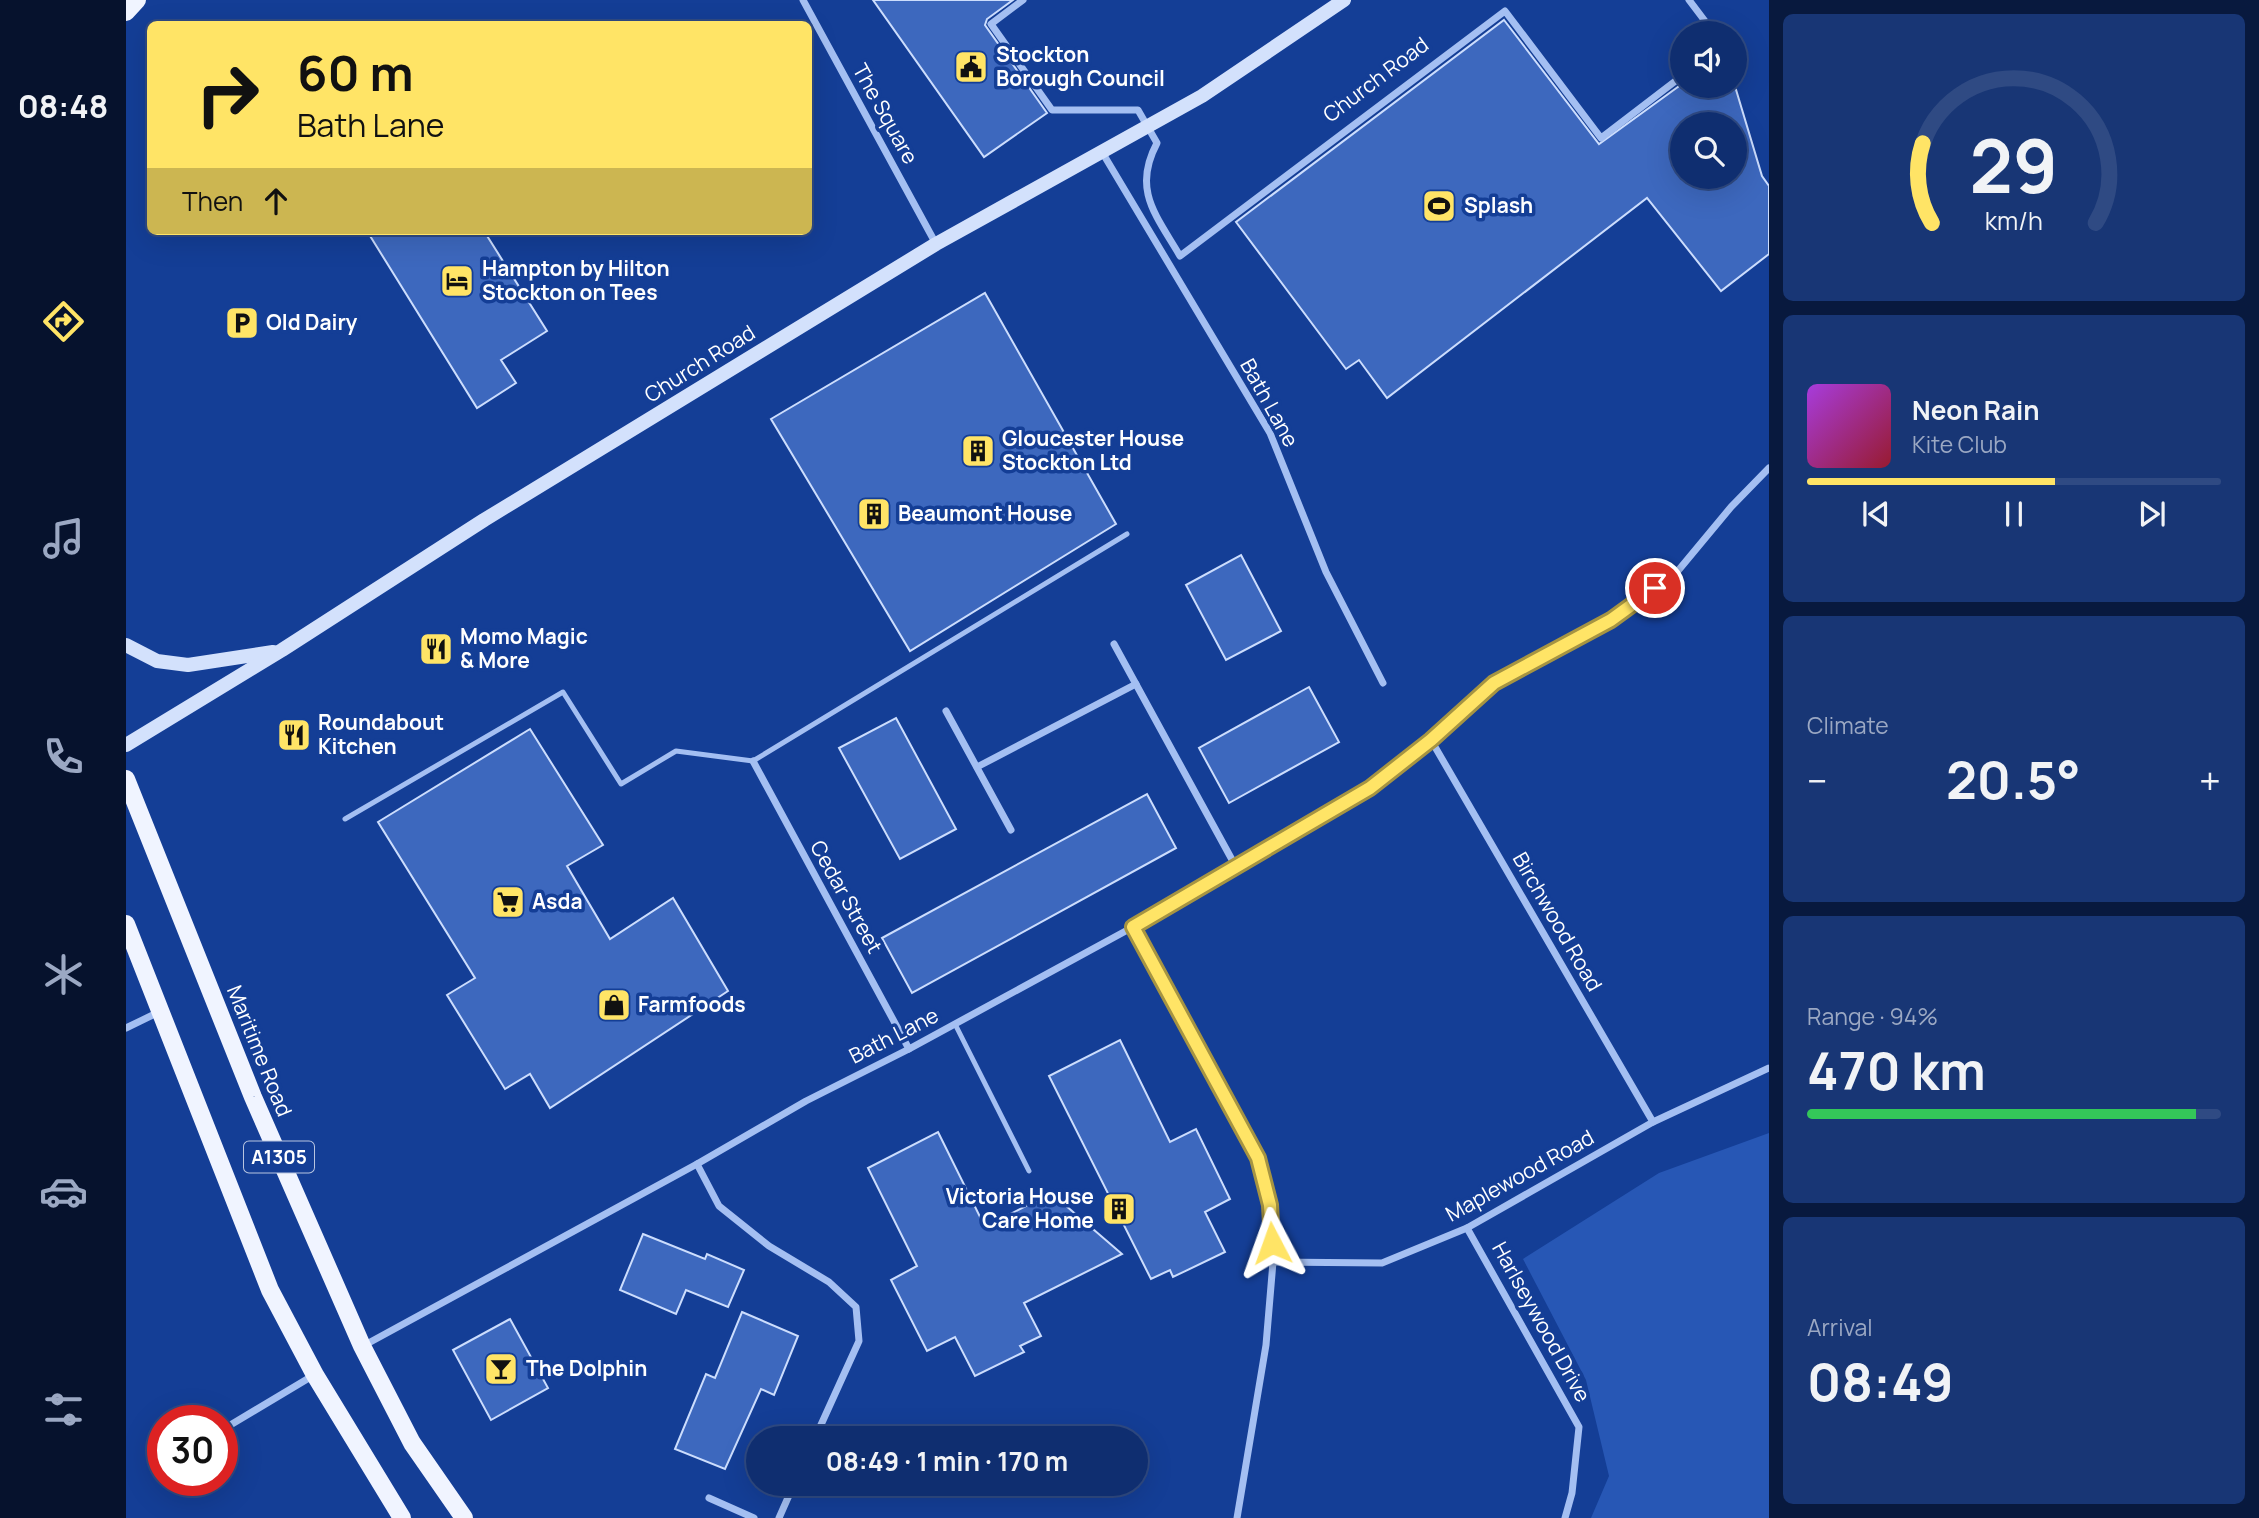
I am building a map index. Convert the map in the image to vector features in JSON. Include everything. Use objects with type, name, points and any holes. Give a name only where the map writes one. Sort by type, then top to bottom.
[{"type":"main road","points":[[126,12],[136,0]]},
{"type":"main road","name":"Maritime Road","points":[[126,779],[253,1097],[362,1346],[412,1443],[464,1518]]},
{"type":"main road","name":"A1305","points":[[126,924],[270,1290],[315,1375],[402,1518]]},
{"type":"street","name":"The Square","points":[[803,0],[936,244]]},
{"type":"street","points":[[1023,0],[991,24],[1052,110],[1138,110],[1148,127]]},
{"type":"street","name":"Church Road","points":[[126,745],[282,650],[484,520],[936,244],[1202,96],[1344,0]]},
{"type":"street","points":[[1689,0],[1705,21]]},
{"type":"street","name":"Church Road","points":[[1148,127],[1157,143],[1145,172],[1146,192],[1180,256],[1505,11],[1601,138],[1670,85]]},
{"type":"street","name":"Bath Lane","points":[[1102,151],[1270,433],[1326,572],[1383,683]]},
{"type":"street","name":"Bath Lane","points":[[362,1346],[697,1164],[806,1101],[909,1049],[1133,927],[1370,788],[1431,740],[1494,683],[1611,620],[1677,572],[1731,507],[1769,468]]},
{"type":"street","points":[[1114,644],[1236,867]]},
{"type":"street","name":"Church Road","points":[[126,645],[157,661],[188,665],[282,650]]},
{"type":"street","points":[[977,767],[1136,684]]},
{"type":"street","points":[[946,711],[1011,830]]},
{"type":"street","name":"Birchwood Road","points":[[1431,740],[1653,1122]]},
{"type":"street","name":"Cedar Street","points":[[752,761],[909,1049]]},
{"type":"street","points":[[1133,927],[1258,1158],[1270,1205],[1273,1262],[1266,1345],[1237,1518]]},
{"type":"street","points":[[126,1028],[161,1011]]},
{"type":"street","name":"Maplewood Road","points":[[1273,1262],[1382,1263],[1467,1228],[1653,1122],[1769,1068]]},
{"type":"street","points":[[697,1164],[719,1206],[769,1246],[829,1282],[856,1307],[859,1341],[820,1426]]},
{"type":"street","name":"Harlseywood Drive","points":[[1467,1228],[1579,1427],[1572,1493],[1565,1518]]},
{"type":"street","points":[[238,1421],[315,1375]]},
{"type":"street","points":[[779,1518],[789,1496]]},
{"type":"street","points":[[709,1497],[754,1518]]},
{"type":"lane","points":[[345,819],[563,692],[621,784],[676,751],[752,761],[1127,534]]},
{"type":"lane","points":[[955,1024],[1029,1171]]},
{"type":"shaded area","points":[[1769,1133],[1769,1518],[1591,1518],[1609,1476],[1586,1380],[1523,1259],[1659,1173]]},
{"type":"building","name":"Stockton Borough Council","points":[[873,0],[1013,0],[987,19],[985,25],[1047,113],[984,157]]},
{"type":"building","name":"Splash","points":[[1504,20],[1599,144],[1670,93],[1670,98],[1739,98],[1743,112],[1670,112],[1670,189],[1747,189],[1747,126],[1762,176],[1769,186],[1769,254],[1721,291],[1647,198],[1387,398],[1359,360],[1346,369],[1236,222]]},
{"type":"building","name":"Hampton by Hilton Stockton on Tees","points":[[369,235],[487,235],[547,331],[501,360],[516,383],[477,408]]},
{"type":"building","name":"Gloucester House Stockton Ltd","points":[[985,293],[1116,524],[910,651],[771,419]]},
{"type":"building","points":[[1241,555],[1281,631],[1226,660],[1186,585]]},
{"type":"building","points":[[1309,687],[1339,742],[1229,803],[1199,748]]},
{"type":"building","points":[[896,718],[956,829],[900,859],[839,748]]},
{"type":"building","name":"Asda","points":[[530,729],[603,845],[567,866],[610,939],[673,898],[728,991],[550,1108],[530,1074],[505,1089],[447,995],[475,978],[378,822]]},
{"type":"building","points":[[1147,794],[1176,848],[912,993],[882,938]]},
{"type":"building","points":[[1120,1040],[1170,1142],[1196,1129],[1230,1199],[1205,1212],[1225,1252],[1173,1277],[1170,1270],[1151,1279],[1049,1076]]},
{"type":"building","points":[[938,1132],[985,1227],[1051,1193],[1122,1254],[1024,1303],[1041,1336],[1020,1346],[1024,1352],[975,1376],[955,1337],[927,1351],[891,1280],[917,1266],[868,1168]]},
{"type":"building","points":[[643,1234],[705,1259],[707,1254],[744,1270],[728,1307],[686,1290],[676,1314],[620,1290]]},
{"type":"building","points":[[742,1312],[798,1336],[774,1395],[761,1389],[725,1469],[675,1449],[706,1374],[715,1378]]},
{"type":"building","name":"The Dolphin","points":[[510,1319],[548,1388],[491,1420],[453,1350]]},
{"type":"place","name":"Stockton Borough Council","points":[[971,67]]},
{"type":"place","name":"Splash","points":[[1439,206]]},
{"type":"place","name":"Hampton by Hilton Stockton on Tees","points":[[457,281]]},
{"type":"place","name":"Old Dairy","points":[[242,323]]},
{"type":"place","name":"Gloucester House Stockton Ltd","points":[[978,451]]},
{"type":"place","name":"Beaumont House","points":[[874,514]]},
{"type":"place","name":"Momo Magic & More","points":[[436,649]]},
{"type":"place","name":"Roundabout Kitchen","points":[[294,735]]},
{"type":"place","name":"Asda","points":[[508,902]]},
{"type":"place","name":"Farmfoods","points":[[614,1005]]},
{"type":"place","name":"Victoria House Care Home","points":[[1119,1209]]},
{"type":"place","name":"The Dolphin","points":[[501,1369]]},
{"type":"route","points":[[1272,1243],[1270,1205],[1258,1158],[1133,927],[1370,788],[1431,740],[1494,683],[1611,620],[1655,588]]}]
